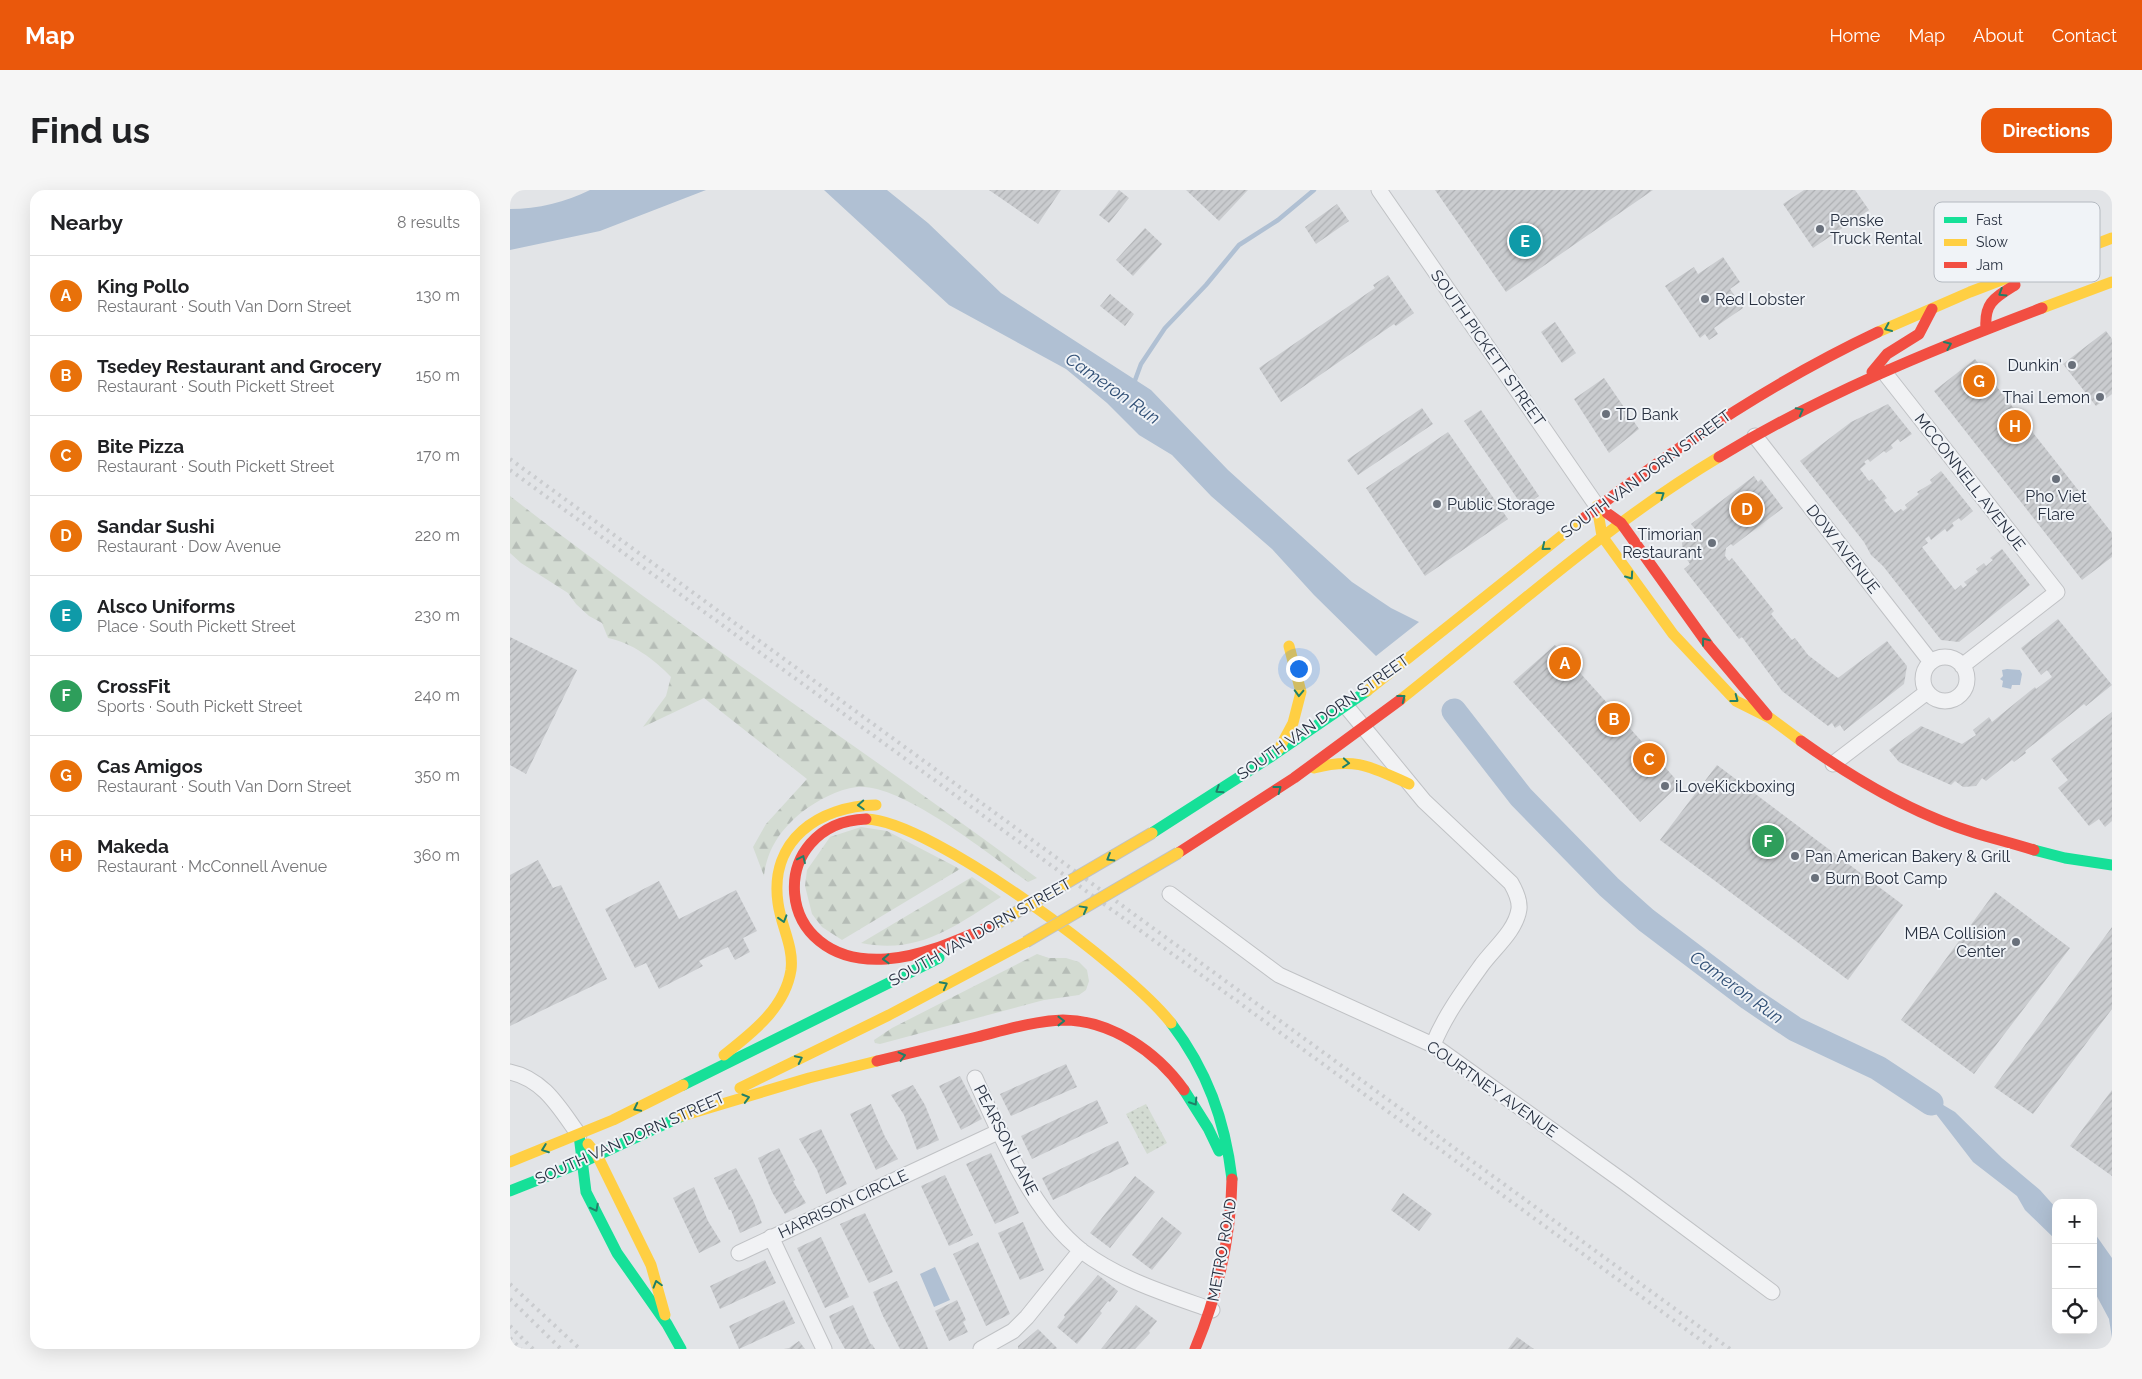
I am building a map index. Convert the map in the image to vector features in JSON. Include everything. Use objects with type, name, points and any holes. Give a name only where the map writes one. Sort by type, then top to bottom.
[{"type":"main road","name":"SOUTH VAN DORN STREET","points":[[2100,243],[2112,238]]},
{"type":"main road","name":"SOUTH VAN DORN STREET","points":[[510,1162],[580,1135],[920,968],[1152,833],[1346,706],[1388,675],[1597,506],[1742,405],[1842,349],[1932,309],[2000,282]]},
{"type":"main road","points":[[1986,330],[1984,316],[1987,306],[1993,298],[2020,282]]},
{"type":"main road","name":"SOUTH VAN DORN STREET","points":[[510,1191],[583,1162],[889,1015],[1026,942],[1233,820],[1364,728],[1602,536],[1694,472],[1755,436],[1813,405],[1884,372],[1986,330],[2112,282]]},
{"type":"main road","points":[[1865,381],[1886,354],[1920,335],[1925,328],[1932,309]]},
{"type":"main road","name":"SOUTH PICKETT STREET","points":[[1597,506],[1621,523],[1709,646],[1770,718]]},
{"type":"main road","name":"SOUTH PICKETT STREET","points":[[1597,506],[1602,536],[1673,634],[1699,664],[1736,701],[1770,718],[1833,764],[1907,806],[1974,833],[2065,858],[2112,865]]},
{"type":"main road","points":[[1277,752],[1293,723],[1301,692],[1289,646]]},
{"type":"main road","points":[[1299,773],[1337,762],[1347,762],[1372,768],[1409,784]]},
{"type":"main road","points":[[680,1086],[758,1028],[781,998],[788,981],[792,962],[791,948],[778,903],[777,882],[781,864],[788,848],[797,836],[820,816],[832,810],[862,804],[891,809]]},
{"type":"main road","points":[[963,858],[881,820],[861,820],[838,825],[813,841],[798,868],[794,900],[807,930],[828,948],[845,956],[866,959],[888,960],[910,957],[998,923]]},
{"type":"main road","points":[[914,821],[936,835],[963,858]]},
{"type":"main road","name":"METRO ROAD","points":[[963,858],[1012,891],[1107,961],[1158,1007],[1192,1052],[1215,1099],[1226,1135],[1232,1179],[1230,1220],[1222,1268],[1212,1310],[1195,1349]]},
{"type":"main road","points":[[682,1116],[809,1078],[1016,1027],[1056,1020],[1077,1021],[1098,1026],[1132,1041],[1166,1067],[1197,1106],[1232,1179]]},
{"type":"main road","points":[[580,1135],[598,1155],[651,1265],[667,1324]]},
{"type":"main road","points":[[580,1135],[586,1192],[617,1253],[667,1324],[681,1349]]},
{"type":"street","name":"SOUTH PICKETT STREET","points":[[1379,190],[1597,506]]},
{"type":"street","name":"MCCONNELL AVENUE","points":[[1884,372],[2057,592],[1962,666]]},
{"type":"street","name":"DOW AVENUE","points":[[1755,436],[1931,662]]},
{"type":"street","points":[[1946,657],[1954,659],[1962,666],[1966,682],[1958,696],[1942,701],[1927,692],[1923,676],[1931,662],[1946,657]]},
{"type":"street","points":[[1833,764],[1927,692]]},
{"type":"street","points":[[1346,706],[1409,784],[1512,883],[1516,894],[1518,909],[1511,928],[1441,1025],[1433,1045]]},
{"type":"street","name":"COURTNEY AVENUE","points":[[1170,894],[1279,975],[1433,1045],[1624,1182],[1772,1292]]},
{"type":"street","points":[[510,1072],[533,1080],[549,1096],[580,1135]]},
{"type":"street","name":"PEARSON LANE","points":[[975,1078],[1032,1194],[1053,1221],[1080,1250],[1141,1285],[1212,1310]]},
{"type":"street","name":"HARRISON CIRCLE","points":[[824,1349],[771,1237],[1000,1131]]},
{"type":"street","points":[[739,1252],[771,1237]]},
{"type":"street","points":[[981,1349],[1013,1331],[1027,1318],[1080,1250]]},
{"type":"green space","points":[[510,496],[640,594],[1037,878],[1028,882],[969,839],[921,808],[897,796],[876,789],[857,787],[842,790],[828,796],[794,819],[776,840],[768,857],[764,876],[753,847],[766,824],[807,779],[704,698],[643,727],[666,696],[671,677],[658,664],[634,648],[608,638],[602,623],[589,616],[576,604],[568,593],[521,563],[510,553]]},
{"type":"green space","points":[[861,827],[887,831],[960,869],[842,940],[822,927],[812,914],[805,886],[807,870],[830,837]]},
{"type":"green space","points":[[972,877],[1001,897],[952,927],[919,941],[901,945],[882,946],[861,943]]},
{"type":"green space","points":[[1037,954],[1049,958],[1066,958],[1079,962],[1087,970],[1089,981],[1086,990],[1079,995],[1044,1000],[880,1044],[875,1043],[874,1040],[892,1028]]},
{"type":"green space","points":[[1146,1104],[1167,1143],[1147,1154],[1126,1114]]},
{"type":"water","points":[[590,190],[706,190],[600,231],[510,250],[510,209],[531,208],[551,204]]},
{"type":"water","points":[[824,190],[887,190],[928,223],[1001,293],[1151,390],[1228,470],[1352,582],[1391,608],[1419,622],[1376,656],[1314,595],[1272,549],[1211,496],[1172,455],[1139,435],[1107,403],[1066,369],[949,305]]},
{"type":"water","points":[[2002,670],[2020,670],[2022,674],[2020,685],[2012,685],[2011,689],[2002,687],[2003,681],[2000,679],[2003,676]]},
{"type":"water","points":[[1903,1085],[1923,1093],[1955,1112],[2002,1158],[2040,1190],[2052,1204],[2052,1236],[2025,1210],[2017,1196],[1973,1162],[1936,1114]]},
{"type":"water","points":[[2097,1237],[2112,1258],[2112,1338],[2109,1319],[2097,1296]]},
{"type":"water","points":[[935,1267],[950,1300],[934,1307],[920,1274]]},
{"type":"building","points":[[989,190],[1061,190],[1038,224]]},
{"type":"building","points":[[1119,190],[1129,198],[1109,223],[1099,215]]},
{"type":"building","points":[[1186,190],[1248,190],[1219,221]]},
{"type":"building","points":[[1435,190],[1653,190],[1506,292]]},
{"type":"building","name":"Penske Truck Rental","points":[[1804,190],[1855,190],[1869,210],[1813,248],[1783,204]]},
{"type":"building","points":[[1337,204],[1349,221],[1316,244],[1305,227]]},
{"type":"building","points":[[1145,228],[1162,244],[1133,276],[1116,260]]},
{"type":"building","name":"Red Lobster","points":[[1723,257],[1740,282],[1730,289],[1743,308],[1714,328],[1718,334],[1709,340],[1705,334],[1700,338],[1665,286],[1694,267],[1698,274]]},
{"type":"building","points":[[1388,275],[1414,313],[1396,326],[1394,324],[1281,402],[1259,368],[1375,288],[1373,285]]},
{"type":"building","points":[[1110,294],[1134,314],[1125,326],[1100,306]]},
{"type":"building","points":[[1555,322],[1576,353],[1562,363],[1541,332]]},
{"type":"building","points":[[2106,331],[2112,339],[2112,394],[2096,406],[2063,364]]},
{"type":"building","points":[[1975,359],[2112,533],[2112,557],[2082,580],[1934,391]]},
{"type":"building","name":"TD Bank","points":[[1604,378],[1639,429],[1609,453],[1574,399]]},
{"type":"building","points":[[1888,404],[1912,434],[1900,442],[1898,439],[1891,445],[1893,448],[1886,453],[1884,451],[1870,462],[1868,459],[1864,462],[1866,464],[1860,469],[1869,481],[1872,479],[1887,498],[1884,500],[1895,513],[1907,508],[1905,505],[1919,494],[1917,492],[1932,483],[1930,480],[1941,471],[1973,511],[1961,521],[1959,518],[1952,523],[1954,526],[1947,532],[1945,529],[1931,540],[1929,536],[1925,539],[1928,543],[1922,547],[1955,590],[1961,585],[1963,588],[1967,585],[1964,582],[1978,572],[1976,569],[1984,563],[1986,566],[1993,560],[1990,558],[2002,549],[2030,585],[1959,642],[1941,640],[1883,566],[1871,555],[1864,542],[1800,461],[1851,422]]},
{"type":"building","points":[[1422,408],[1433,424],[1358,475],[1347,460]]},
{"type":"building","points":[[1481,410],[1539,496],[1523,507],[1464,421]]},
{"type":"building","name":"Public Storage","points":[[1448,432],[1508,519],[1425,576],[1366,488]]},
{"type":"building","points":[[1754,476],[1758,482],[1761,479],[1783,508],[1733,546],[1731,544],[1726,548],[1725,556],[1729,561],[1732,558],[1774,611],[1771,614],[1792,640],[1795,638],[1808,655],[1838,678],[1887,641],[1907,666],[1904,684],[1844,731],[1840,725],[1835,728],[1832,723],[1828,726],[1782,691],[1742,637],[1739,639],[1684,569],[1690,564],[1683,554],[1682,543],[1695,529],[1691,524]]},
{"type":"building","points":[[2058,619],[2112,685],[2086,706],[2084,704],[2014,762],[2012,760],[1986,781],[1982,778],[1976,786],[1963,787],[1955,781],[1951,785],[1899,762],[1889,750],[1921,726],[1962,744],[1976,735],[1973,730],[1989,717],[1992,722],[2035,687],[2036,689],[2052,677],[2047,670],[2041,675],[2021,648]]},
{"type":"building","points":[[510,637],[577,670],[526,774],[510,765]]},
{"type":"building","points":[[1555,645],[1680,784],[1640,822],[1513,682]]},
{"type":"building","points":[[2112,712],[2112,821],[2105,827],[2099,819],[2089,826],[2058,788],[2068,780],[2051,759]]},
{"type":"building","points":[[1717,765],[1903,905],[1848,980],[1660,840]]},
{"type":"building","points":[[538,860],[553,888],[561,885],[607,979],[510,1026],[510,875]]},
{"type":"building","points":[[659,881],[679,919],[736,890],[757,931],[743,938],[750,952],[735,960],[728,947],[699,961],[703,966],[659,989],[646,963],[635,968],[605,909]]},
{"type":"building","points":[[1995,892],[2070,948],[1974,1074],[1901,1020]]},
{"type":"building","points":[[2112,927],[2112,1009],[2033,1114],[1994,1087]]},
{"type":"building","points":[[1066,1064],[1077,1087],[1011,1116],[1000,1094]]},
{"type":"building","points":[[960,1076],[982,1119],[961,1130],[939,1086]]},
{"type":"building","points":[[913,1085],[925,1105],[939,1140],[917,1150],[904,1115],[891,1095]]},
{"type":"building","points":[[2112,1090],[2112,1176],[2070,1146]]},
{"type":"building","points":[[1097,1100],[1108,1123],[1032,1159],[1021,1136]]},
{"type":"building","points":[[871,1104],[885,1137],[898,1159],[876,1170],[850,1114]]},
{"type":"building","points":[[821,1129],[847,1184],[826,1194],[817,1170],[799,1139]]},
{"type":"building","points":[[1118,1141],[1129,1164],[1053,1200],[1042,1178]]},
{"type":"building","points":[[779,1148],[795,1180],[793,1181],[806,1203],[785,1214],[772,1192],[758,1158]]},
{"type":"building","points":[[991,1153],[1019,1213],[995,1224],[966,1164]]},
{"type":"building","points":[[736,1168],[753,1200],[762,1223],[740,1233],[731,1210],[729,1210],[714,1178]]},
{"type":"building","points":[[945,1175],[973,1235],[949,1246],[921,1186]]},
{"type":"building","points":[[1135,1176],[1155,1192],[1110,1248],[1090,1233]]},
{"type":"building","points":[[694,1187],[708,1221],[721,1242],[699,1253],[673,1198]]},
{"type":"building","points":[[1403,1193],[1432,1214],[1419,1231],[1391,1210]]},
{"type":"building","points":[[865,1213],[893,1272],[869,1283],[840,1224]]},
{"type":"building","points":[[1162,1217],[1182,1233],[1152,1270],[1132,1255]]},
{"type":"building","points":[[1023,1222],[1044,1270],[1020,1280],[998,1233]]},
{"type":"building","points":[[821,1237],[849,1297],[825,1308],[797,1248]]},
{"type":"building","points":[[978,1242],[1010,1314],[986,1326],[953,1254]]},
{"type":"building","points":[[765,1260],[776,1283],[720,1309],[710,1286]]},
{"type":"building","points":[[1098,1275],[1118,1291],[1100,1311],[1102,1313],[1077,1344],[1057,1327],[1065,1317],[1064,1315]]},
{"type":"building","points":[[897,1281],[928,1349],[900,1349],[883,1316],[873,1292]]},
{"type":"building","points":[[784,1300],[795,1323],[739,1349],[729,1326]]},
{"type":"building","points":[[957,1300],[966,1320],[963,1322],[968,1332],[949,1341],[935,1311]]},
{"type":"building","points":[[853,1305],[871,1345],[875,1349],[845,1349],[834,1329],[829,1316]]},
{"type":"building","points":[[1136,1305],[1157,1321],[1149,1331],[1150,1333],[1135,1349],[1101,1349]]},
{"type":"building","points":[[1038,1329],[1056,1349],[1018,1349],[1018,1346]]},
{"type":"building","points":[[1517,1337],[1534,1349],[1508,1349]]},
{"type":"building","points":[[799,1341],[805,1349],[784,1349],[789,1348]]},
{"type":"waterway","points":[[1134,383],[1141,364],[1165,328],[1206,285],[1239,245],[1278,220],[1314,190]]},
{"type":"waterway","name":"Cameron Run","points":[[1454,711],[1521,797],[1609,887],[1646,920],[1749,998],[1795,1029],[1878,1068],[1931,1103]]},
{"type":"railway","points":[[510,459],[1730,1349]]},
{"type":"railway","points":[[510,470],[1713,1349]]},
{"type":"railway","points":[[510,1284],[580,1349]]},
{"type":"railway","points":[[510,1299],[561,1349]]},
{"type":"railway","points":[[510,1326],[533,1349]]},
{"type":"railway","points":[[510,1338],[521,1349]]},
{"type":"traffic: fast","points":[[1152,833],[1272,756],[1367,691]]},
{"type":"traffic: fast","points":[[2034,850],[2065,858],[2112,865]]},
{"type":"traffic: fast","points":[[683,1085],[939,958]]},
{"type":"traffic: fast","points":[[1171,1023],[1195,1059],[1212,1096],[1225,1136],[1232,1179]]},
{"type":"traffic: fast","points":[[1184,1090],[1208,1128],[1219,1151]]},
{"type":"traffic: fast","points":[[510,1191],[583,1162],[695,1110]]},
{"type":"traffic: fast","points":[[579,1135],[586,1192],[617,1253],[667,1324],[681,1349]]},
{"type":"traffic: slow","points":[[2100,243],[2112,238]]},
{"type":"traffic: slow","points":[[1878,332],[1996,282]]},
{"type":"traffic: slow","points":[[2042,308],[2112,282]]},
{"type":"traffic: slow","points":[[1400,700],[1595,542],[1635,512],[1719,457]]},
{"type":"traffic: slow","points":[[1597,506],[1602,536],[1673,634],[1736,701],[1770,718],[1801,741]]},
{"type":"traffic: slow","points":[[1367,691],[1584,518]]},
{"type":"traffic: slow","points":[[1279,749],[1293,723],[1301,692],[1289,646]]},
{"type":"traffic: slow","points":[[1314,768],[1341,763],[1352,764],[1373,769],[1409,784]]},
{"type":"traffic: slow","points":[[724,1055],[766,1018],[775,1008],[788,984],[791,970],[791,953],[778,903],[777,881],[782,861],[790,845],[802,831],[818,820],[835,812],[855,807],[876,805]]},
{"type":"traffic: slow","points":[[866,819],[896,826],[935,844],[1028,901],[1074,935],[1115,969],[1149,999],[1171,1023]]},
{"type":"traffic: slow","points":[[998,923],[1152,833]]},
{"type":"traffic: slow","points":[[1026,942],[1178,853]]},
{"type":"traffic: slow","points":[[740,1088],[889,1015],[1026,942]]},
{"type":"traffic: slow","points":[[682,1116],[809,1078],[877,1061]]},
{"type":"traffic: slow","points":[[510,1162],[613,1120],[683,1085]]},
{"type":"traffic: slow","points":[[588,1144],[597,1155],[651,1265],[665,1315]]},
{"type":"traffic: jam","points":[[1986,329],[1987,313],[1992,302],[2015,285]]},
{"type":"traffic: jam","points":[[1719,457],[1797,413],[1877,375],[1959,340],[2042,308]]},
{"type":"traffic: jam","points":[[1872,372],[1887,354],[1919,334],[1932,309]]},
{"type":"traffic: jam","points":[[1584,518],[1654,466],[1726,417],[1800,372],[1878,332]]},
{"type":"traffic: jam","points":[[1607,513],[1621,523],[1709,646],[1767,715]]},
{"type":"traffic: jam","points":[[1178,853],[1294,778],[1400,700]]},
{"type":"traffic: jam","points":[[1801,741],[1863,782],[1907,806],[1975,833],[2034,850]]},
{"type":"traffic: jam","points":[[866,819],[833,826],[810,844],[798,867],[795,894],[802,919],[819,941],[847,955],[886,959],[930,950],[998,923]]},
{"type":"traffic: jam","points":[[877,1061],[1030,1024],[1063,1020],[1081,1021],[1115,1032],[1147,1051],[1173,1076],[1184,1090]]},
{"type":"traffic: jam","points":[[1195,1349],[1217,1287],[1222,1266],[1229,1223],[1232,1179]]},
{"type":"place","name":"Penske Truck Rental","points":[[1820,229]]},
{"type":"place","name":"Alsco Uniforms","points":[[1525,241]]},
{"type":"place","name":"Red Lobster","points":[[1705,299]]},
{"type":"place","name":"Dunkin'","points":[[2072,365]]},
{"type":"place","name":"Cas Amigos","points":[[1979,381]]},
{"type":"place","name":"Thai Lemon","points":[[2100,397]]},
{"type":"place","name":"TD Bank","points":[[1606,414]]},
{"type":"place","name":"Makeda","points":[[2015,426]]},
{"type":"place","name":"Pho Viet Flare","points":[[2056,479]]},
{"type":"place","name":"Public Storage","points":[[1437,504]]},
{"type":"place","name":"Sandar Sushi","points":[[1747,509]]},
{"type":"place","name":"Timorian Restaurant","points":[[1712,543]]},
{"type":"place","name":"King Pollo","points":[[1565,663]]},
{"type":"place","name":"Tsedey Restaurant and Grocery","points":[[1614,719]]},
{"type":"place","name":"Bite Pizza","points":[[1649,759]]},
{"type":"place","name":"iLoveKickboxing","points":[[1665,786]]},
{"type":"place","name":"CrossFit","points":[[1768,841]]},
{"type":"place","name":"Pan American Bakery & Grill","points":[[1795,856]]},
{"type":"place","name":"Burn Boot Camp","points":[[1815,878]]},
{"type":"place","name":"MBA Collision Center","points":[[2016,942]]}]
